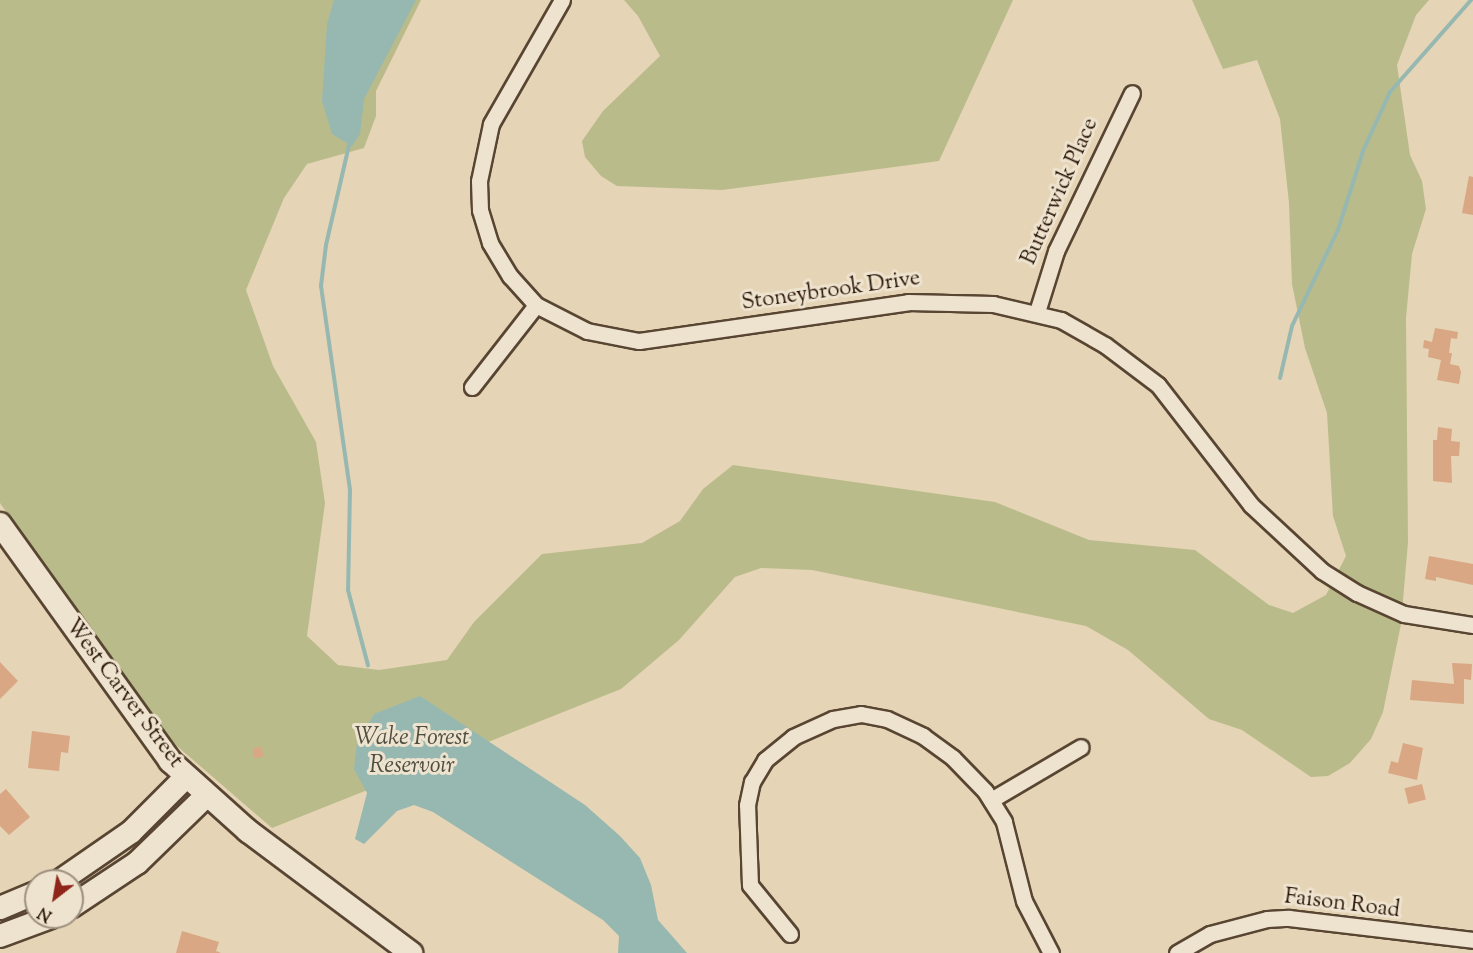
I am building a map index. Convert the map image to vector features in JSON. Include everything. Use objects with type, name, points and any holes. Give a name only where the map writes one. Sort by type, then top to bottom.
[{"type":"street","name":"Stoneybrook Drive","points":[[562,0],[491,124],[479,181],[480,210],[490,243],[516,284],[536,305],[587,331],[639,341],[909,302],[960,301],[1037,312],[1090,336],[1158,385],[1188,420],[1237,489],[1322,570],[1357,593],[1404,614],[1473,625]]},
{"type":"street","name":"Butterwick Place","points":[[1037,312],[1056,251],[1132,93]]},
{"type":"street","points":[[472,387],[536,305]]},
{"type":"street","name":"West Carver Street","points":[[0,524],[142,727],[186,777],[206,796],[411,953]]},
{"type":"street","points":[[790,934],[755,895],[747,868],[748,793],[758,771],[783,744],[833,719],[874,716],[905,727],[939,747],[991,800],[1004,822],[1031,918],[1051,953]]},
{"type":"street","points":[[991,800],[1080,747]]},
{"type":"street","points":[[78,869],[132,832],[186,777]]},
{"type":"street","points":[[84,898],[137,863],[206,796]]},
{"type":"street","points":[[0,908],[24,898]]},
{"type":"street","name":"Faison Road","points":[[1177,953],[1210,934],[1267,920],[1289,918],[1421,937],[1473,940]]},
{"type":"street","points":[[0,936],[24,927]]},
{"type":"green space","points":[[0,0],[421,0],[376,91],[376,116],[364,148],[307,164],[284,198],[246,290],[273,366],[316,442],[325,503],[307,636],[338,665],[379,670],[447,660],[474,622],[542,554],[642,543],[680,521],[703,489],[733,465],[995,502],[1089,540],[1195,550],[1269,605],[1293,613],[1326,595],[1346,556],[1333,516],[1327,413],[1305,348],[1292,284],[1289,203],[1280,119],[1257,60],[1223,69],[1192,0],[1429,0],[1416,15],[1397,65],[1410,155],[1422,181],[1426,209],[1412,254],[1406,318],[1408,542],[1401,624],[1383,712],[1371,739],[1350,763],[1328,776],[1311,777],[1242,730],[1209,719],[1128,650],[1086,626],[812,570],[761,568],[735,577],[679,640],[621,689],[272,828],[163,734],[0,503]]},
{"type":"green space","points":[[624,0],[1013,0],[939,161],[722,190],[617,186],[601,176],[585,157],[582,141],[603,111],[660,56],[638,16]]},
{"type":"water","points":[[334,0],[416,0],[364,99],[360,134],[352,146],[332,134],[322,101],[327,24]]},
{"type":"water","name":"Wake Forest Reservoir","points":[[420,696],[585,805],[620,836],[640,858],[651,885],[658,920],[687,953],[618,953],[619,936],[603,920],[433,812],[414,805],[397,811],[364,844],[355,839],[367,793],[354,769],[357,742],[374,714]]},
{"type":"building","points":[[1469,176],[1473,177],[1473,215],[1462,213]]},
{"type":"building","points":[[1435,328],[1458,332],[1457,339],[1451,338],[1449,353],[1452,353],[1450,364],[1459,366],[1461,372],[1459,384],[1437,380],[1441,360],[1428,357],[1429,349],[1423,348],[1424,340],[1432,342]]},
{"type":"building","points":[[1438,427],[1452,429],[1451,441],[1460,442],[1459,456],[1451,456],[1452,483],[1433,481],[1433,440],[1437,440]]},
{"type":"building","points":[[1429,556],[1473,564],[1473,585],[1436,577],[1436,581],[1425,579]]},
{"type":"building","points":[[0,662],[18,681],[0,699]]},
{"type":"building","points":[[1452,663],[1472,664],[1471,680],[1464,679],[1464,704],[1410,700],[1412,680],[1454,684]]},
{"type":"building","points":[[32,731],[70,736],[68,753],[61,752],[59,771],[28,768]]},
{"type":"building","points":[[1403,743],[1423,748],[1417,780],[1388,773],[1391,761],[1398,763]]},
{"type":"building","points":[[262,747],[263,757],[254,758],[253,748]]},
{"type":"building","points":[[1422,784],[1426,800],[1408,804],[1405,788]]},
{"type":"building","points":[[6,789],[30,817],[9,835],[0,826],[0,794]]},
{"type":"building","points":[[182,931],[219,942],[216,951],[221,953],[176,953]]},
{"type":"waterway","points":[[1280,378],[1292,326],[1338,230],[1363,151],[1390,92],[1471,0]]},
{"type":"waterway","points":[[350,141],[326,245],[321,286],[350,490],[348,590],[368,665]]}]
